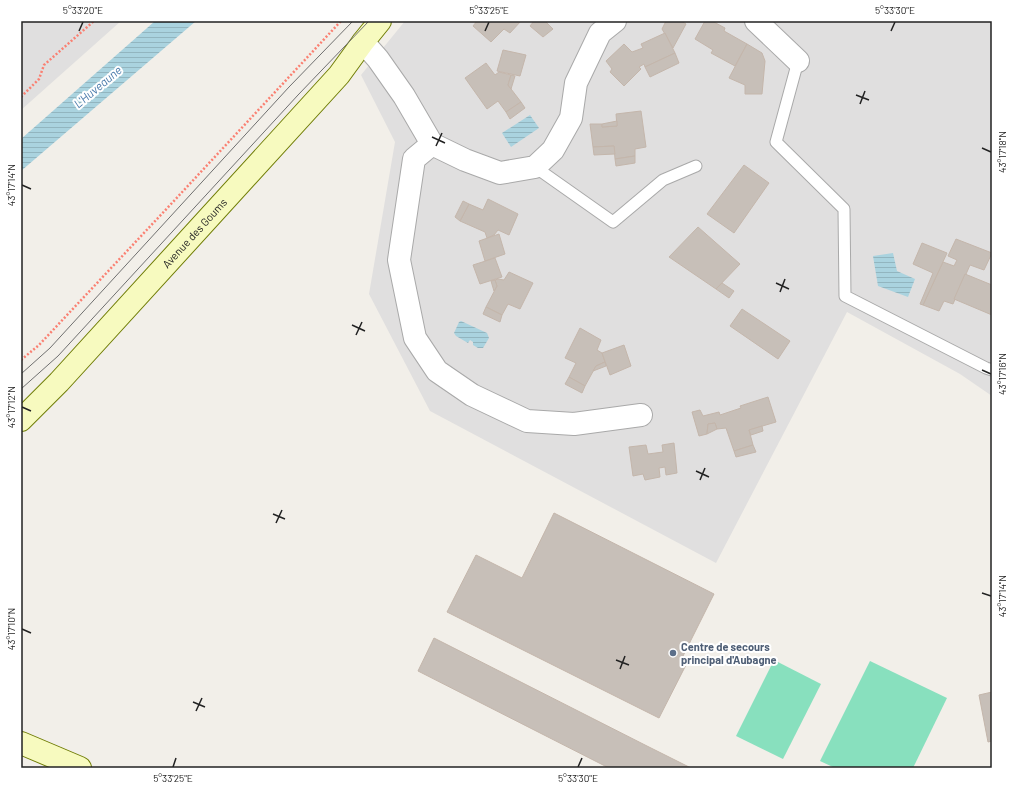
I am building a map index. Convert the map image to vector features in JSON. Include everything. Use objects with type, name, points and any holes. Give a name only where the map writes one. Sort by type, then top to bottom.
[{"type":"main road","name":"Avenue des Goums","points":[[362,42],[373,21]]},
{"type":"main road","name":"Avenue des Goums","points":[[21,420],[59,382],[339,75],[362,42],[380,21]]},
{"type":"main road","points":[[21,743],[48,762],[80,768]]},
{"type":"street","points":[[362,42],[378,59],[404,96],[432,144],[465,160],[500,173],[535,167],[553,150],[571,118],[576,83],[600,33],[615,21]]},
{"type":"street","points":[[756,21],[798,61]]},
{"type":"street","points":[[432,144],[414,159],[399,260],[415,338],[437,371],[472,396],[527,421],[574,424],[641,415]]},
{"type":"lane","points":[[798,61],[776,142],[844,209],[845,296],[992,370]]},
{"type":"lane","points":[[535,167],[613,222],[663,180],[696,166]]},
{"type":"path","points":[[21,97],[38,79],[44,66],[94,21]]},
{"type":"path","points":[[21,360],[39,345],[341,21]]},
{"type":"shaded area","points":[[21,21],[121,21],[21,110]]},
{"type":"shaded area","points":[[405,21],[992,21],[992,396],[960,374],[847,312],[716,563],[430,411],[369,294],[395,142],[361,75]]},
{"type":"green space","points":[[774,660],[821,684],[783,759],[736,736]]},
{"type":"green space","points":[[870,661],[947,698],[913,768],[835,768],[820,761]]},
{"type":"water","name":"L'Huveaune","points":[[155,21],[196,21],[21,171],[21,139]]},
{"type":"water","points":[[530,115],[539,128],[511,147],[502,133]]},
{"type":"water","points":[[893,253],[897,271],[915,279],[908,297],[878,286],[873,256]]},
{"type":"water","points":[[461,321],[487,333],[489,338],[483,348],[478,348],[473,345],[473,342],[470,340],[468,343],[456,336],[454,333],[459,322]]},
{"type":"building","points":[[477,21],[521,21],[510,33],[504,29],[491,42],[473,26]]},
{"type":"building","points":[[534,21],[545,21],[553,29],[543,37],[530,26]]},
{"type":"building","points":[[666,21],[681,21],[686,24],[673,48],[662,29]]},
{"type":"building","points":[[705,21],[712,21],[725,28],[724,31],[747,44],[735,66],[711,53],[713,50],[695,39]]},
{"type":"building","points":[[665,33],[675,53],[645,67],[644,64],[639,67],[641,69],[624,86],[610,72],[612,69],[606,61],[624,44],[632,52],[643,48],[641,44]]},
{"type":"building","points":[[747,44],[762,53],[765,61],[762,94],[745,94],[745,85],[729,78]]},
{"type":"building","points":[[503,50],[526,55],[520,76],[497,71]]},
{"type":"building","points":[[675,53],[679,63],[650,77],[645,67]]},
{"type":"building","points":[[486,63],[495,75],[499,72],[511,75],[508,85],[521,102],[506,112],[498,101],[487,109],[465,78]]},
{"type":"building","points":[[511,75],[515,76],[511,89],[508,85]]},
{"type":"building","points":[[521,102],[525,108],[510,119],[506,112]]},
{"type":"building","points":[[641,111],[646,147],[635,149],[635,156],[615,159],[614,146],[593,147],[590,124],[602,124],[602,127],[617,126],[616,114]]},
{"type":"building","points":[[617,121],[617,126],[602,127],[602,124]]},
{"type":"building","points":[[614,146],[615,154],[594,155],[593,147]]},
{"type":"building","points":[[635,156],[635,163],[616,166],[615,159]]},
{"type":"building","points":[[744,165],[769,183],[734,233],[707,214]]},
{"type":"building","points":[[488,199],[518,214],[509,235],[498,230],[494,235],[487,238],[485,232],[460,221],[469,204],[483,210]]},
{"type":"building","points":[[463,201],[469,204],[460,221],[455,217]]},
{"type":"building","points":[[698,227],[740,264],[716,289],[669,257]]},
{"type":"building","points":[[499,234],[505,254],[485,261],[479,241]]},
{"type":"building","points":[[956,239],[992,253],[984,270],[970,265],[953,304],[944,301],[939,311],[923,305],[943,262],[954,266],[957,260],[948,256]]},
{"type":"building","points":[[922,243],[947,253],[923,305],[920,304],[933,273],[913,264]]},
{"type":"building","points":[[495,258],[502,277],[480,284],[473,265]]},
{"type":"building","points":[[509,272],[533,283],[520,309],[508,304],[502,315],[486,307],[497,286],[495,280],[504,280]]},
{"type":"building","points":[[965,274],[992,285],[992,315],[954,299]]},
{"type":"building","points":[[495,280],[497,286],[494,291],[491,281]]},
{"type":"building","points":[[722,283],[734,291],[729,298],[716,289]]},
{"type":"building","points":[[486,307],[502,315],[500,322],[483,314]]},
{"type":"building","points":[[742,309],[790,341],[778,359],[730,326]]},
{"type":"building","points":[[580,328],[601,340],[597,350],[602,353],[605,362],[596,366],[585,386],[569,377],[576,363],[565,358]]},
{"type":"building","points":[[624,345],[631,366],[610,375],[602,353]]},
{"type":"building","points":[[605,362],[606,366],[593,371],[596,366]]},
{"type":"building","points":[[569,377],[585,386],[582,393],[565,384]]},
{"type":"building","points":[[768,397],[776,422],[749,430],[753,445],[734,451],[726,428],[717,429],[715,423],[708,424],[707,434],[699,436],[692,412],[700,410],[703,416],[719,412],[720,415],[741,408],[740,406]]},
{"type":"building","points":[[715,423],[717,429],[707,434],[708,424]]},
{"type":"building","points":[[762,426],[763,431],[751,435],[749,430]]},
{"type":"building","points":[[674,443],[677,473],[666,475],[665,467],[659,468],[660,477],[645,480],[643,474],[633,476],[629,447],[646,445],[648,454],[663,452],[662,445]]},
{"type":"building","points":[[753,445],[756,452],[736,457],[734,451]]},
{"type":"building","points":[[554,513],[714,594],[683,656],[689,659],[659,718],[447,612],[476,555],[522,578]]},
{"type":"building","points":[[434,638],[691,768],[609,768],[418,671]]},
{"type":"building","points":[[992,692],[992,741],[988,742],[979,695]]},
{"type":"tram line","points":[[21,374],[50,348],[289,87],[353,21]]},
{"type":"tram line","points":[[21,389],[58,356],[298,95],[369,21]]},
{"type":"place","name":"Centre de secours principal d'Aubagne","points":[[673,653]]}]
